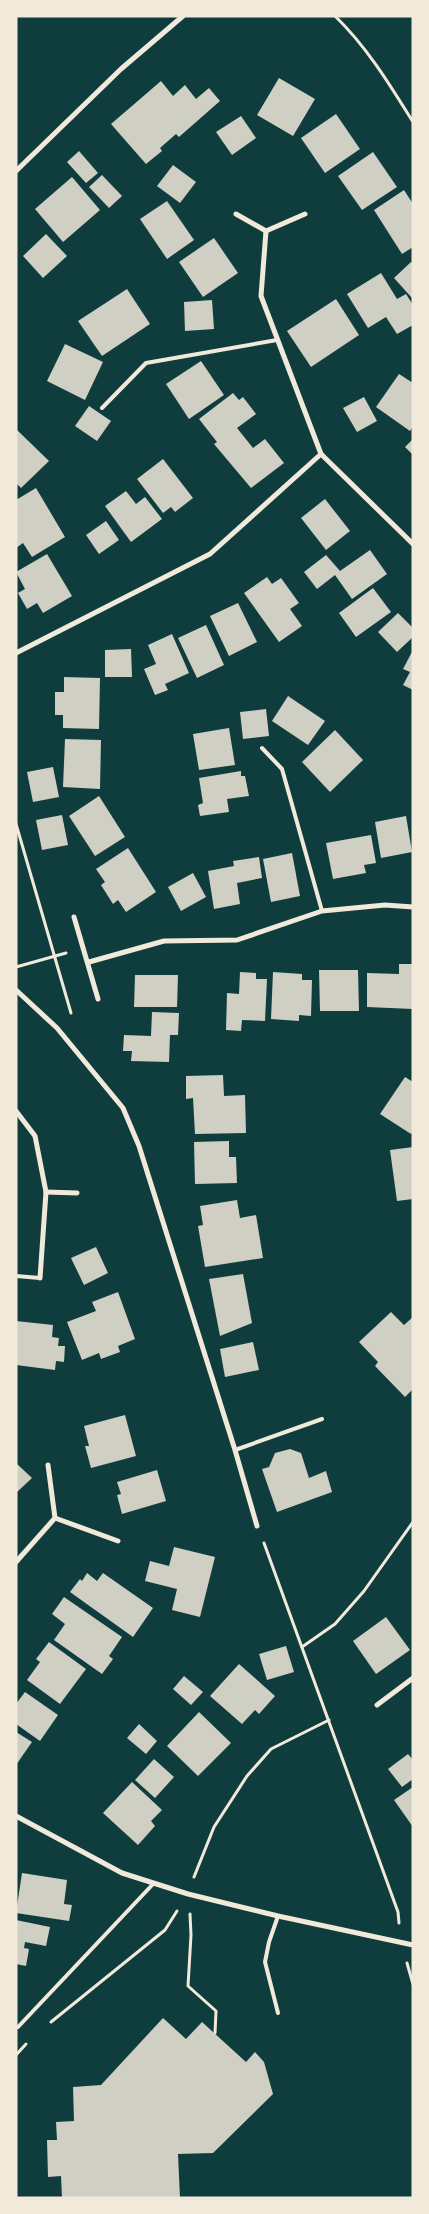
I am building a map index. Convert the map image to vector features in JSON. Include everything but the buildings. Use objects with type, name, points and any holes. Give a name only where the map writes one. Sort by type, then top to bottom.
[{"type":"street","points":[[16,171],[121,69],[183,16]]},
{"type":"street","points":[[236,214],[266,230]]},
{"type":"street","points":[[266,230],[305,214]]},
{"type":"street","points":[[266,230],[261,296],[321,454],[413,544]]},
{"type":"street","points":[[16,653],[210,554],[321,454]]},
{"type":"street","points":[[89,962],[164,941],[237,940],[322,911],[385,905],[413,907]]},
{"type":"street","points":[[74,917],[89,962],[98,999]]},
{"type":"street","points":[[16,990],[57,1028],[123,1108],[139,1146],[235,1450],[257,1526]]},
{"type":"street","points":[[16,1111],[35,1136],[46,1192],[40,1278]]},
{"type":"street","points":[[46,1192],[77,1193]]},
{"type":"street","points":[[16,1562],[55,1518],[48,1465]]},
{"type":"street","points":[[55,1518],[118,1541]]},
{"type":"street","points":[[377,1706],[413,1678]]},
{"type":"street","points":[[16,1816],[122,1873],[188,1894],[278,1916],[413,1945]]},
{"type":"lane","points":[[102,408],[146,363],[277,340]]},
{"type":"lane","points":[[262,748],[282,769],[322,911]]},
{"type":"lane","points":[[16,1276],[40,1278]]},
{"type":"lane","points":[[235,1450],[322,1419]]},
{"type":"lane","points":[[18,2027],[154,1883]]},
{"type":"lane","points":[[278,1916],[269,1942],[265,1962],[278,2013]]},
{"type":"path","points":[[336,16],[353,33],[387,79],[413,122]]},
{"type":"path","points":[[16,824],[73,1018]]},
{"type":"path","points":[[16,967],[84,948]]},
{"type":"path","points":[[302,1647],[335,1624],[364,1591],[413,1522]]},
{"type":"path","points":[[257,1526],[398,1912],[402,1943],[413,1984]]},
{"type":"path","points":[[188,1894],[191,1935],[188,1986],[216,2011],[215,2033]]}]
